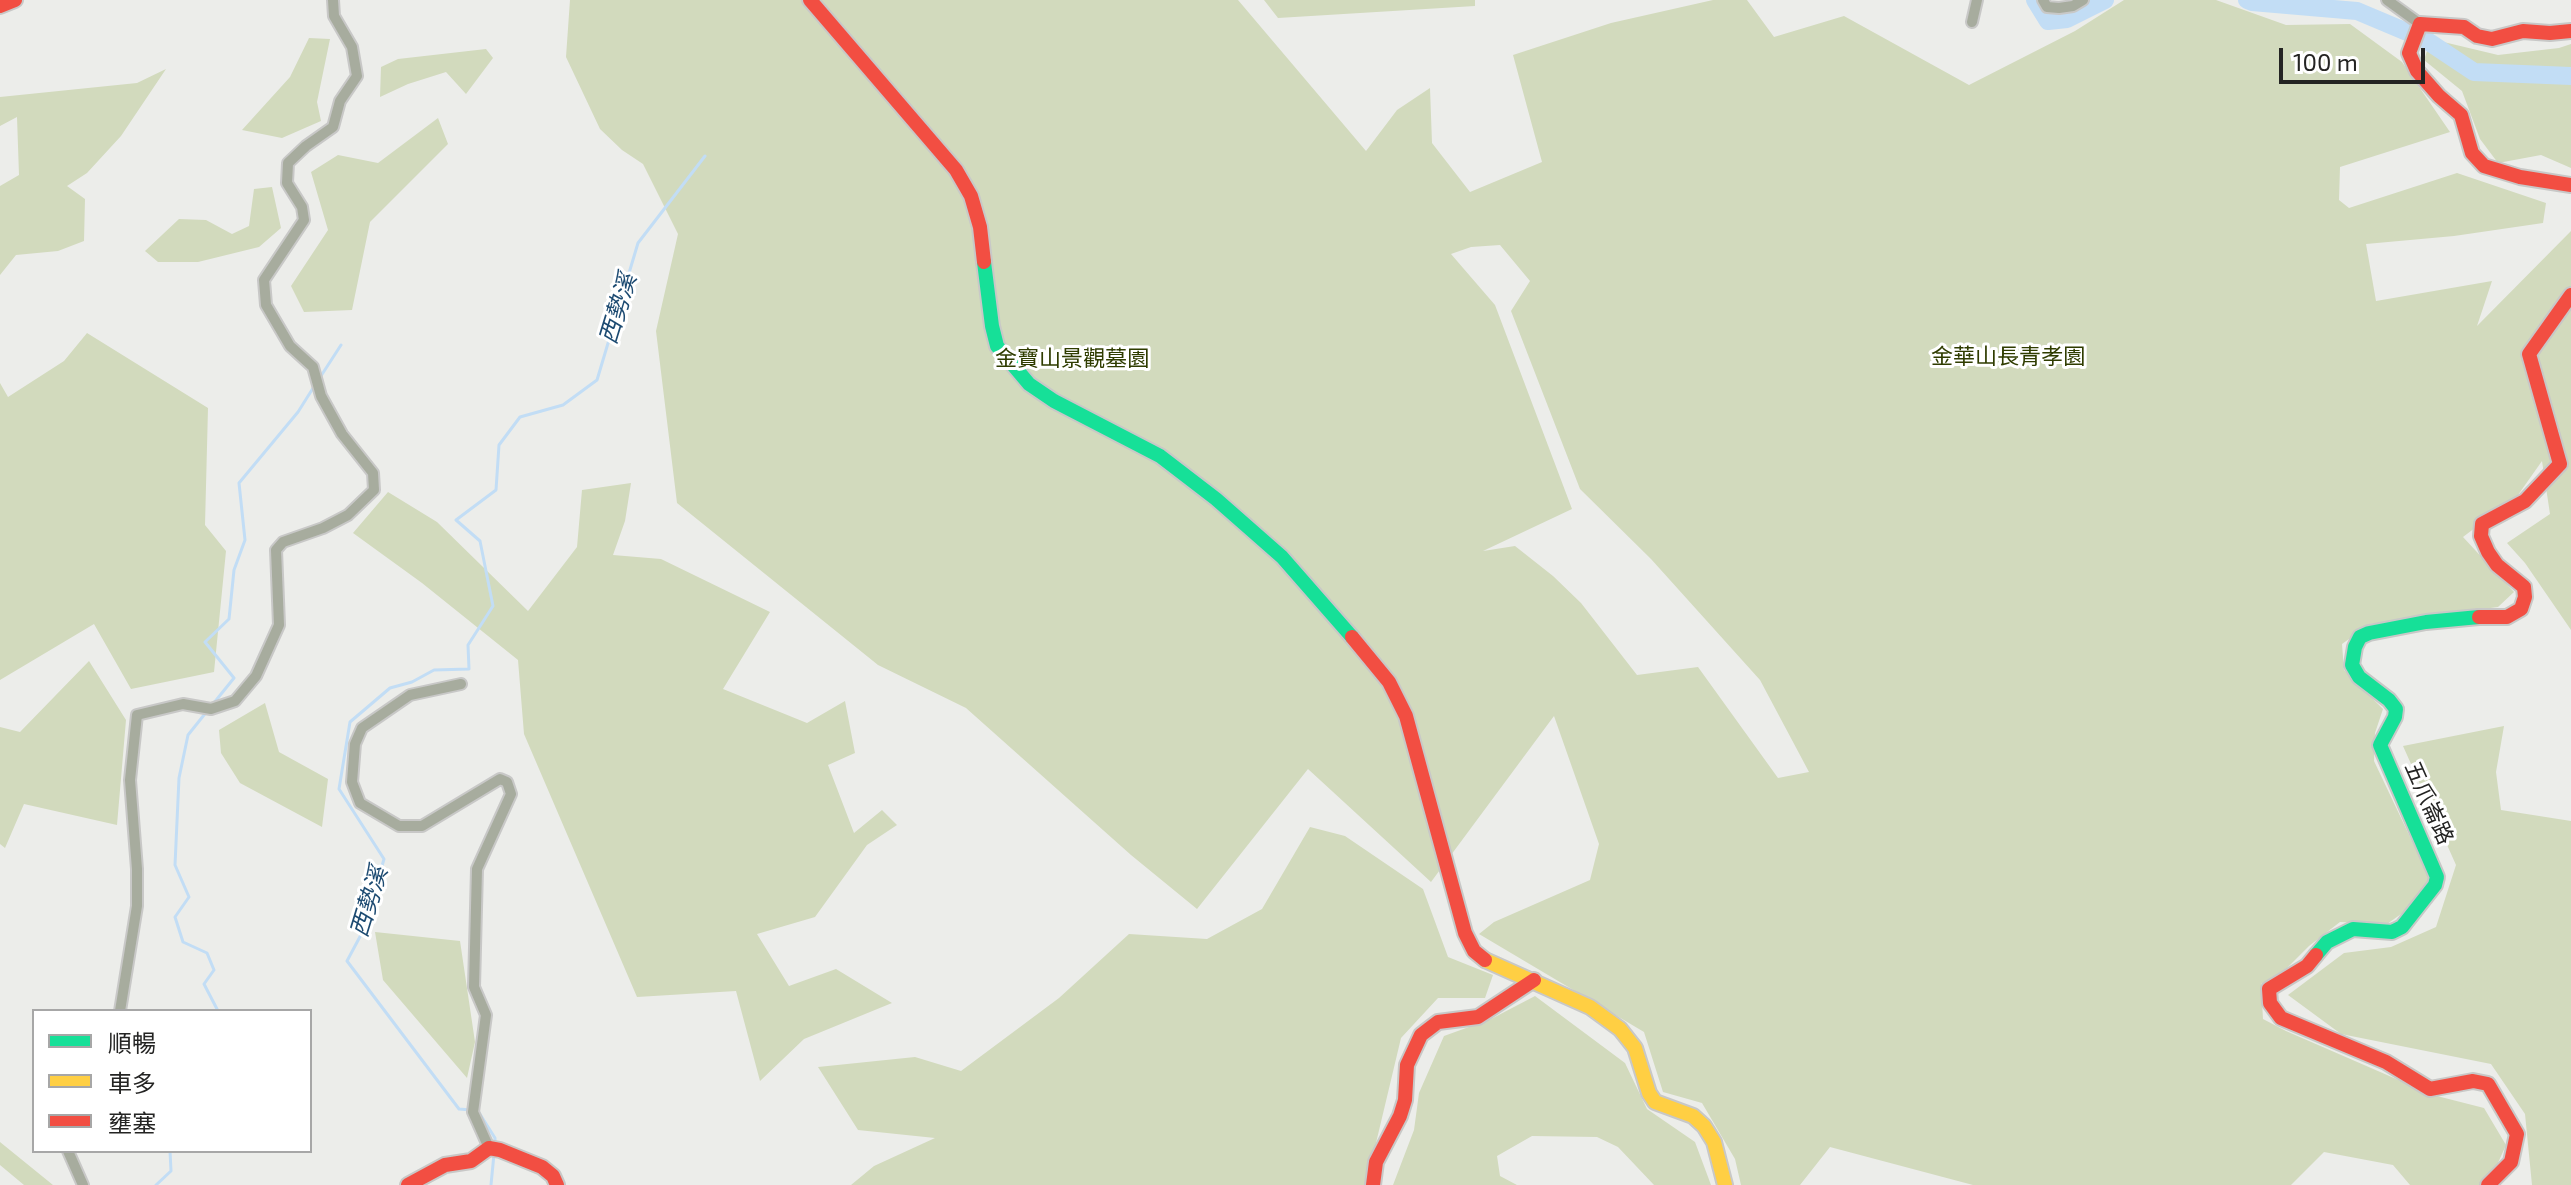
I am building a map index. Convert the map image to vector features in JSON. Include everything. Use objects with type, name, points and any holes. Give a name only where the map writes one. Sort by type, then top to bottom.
[{"type":"street","points":[[0,6],[15,0]]},
{"type":"street","points":[[120,1009],[137,906],[130,780],[137,715],[183,704],[211,709],[235,701],[256,676],[279,625],[276,550],[283,542],[323,528],[348,515],[374,490],[373,473],[342,434],[321,396],[313,367],[290,346],[266,305],[264,280],[304,220],[302,207],[287,183],[288,163],[333,127],[340,101],[357,76],[352,47],[334,16],[333,0]]},
{"type":"street","points":[[810,0],[956,170],[971,196],[980,227],[992,326],[997,346],[1010,363],[1029,384],[1054,401],[1160,456],[1216,499],[1282,557],[1389,682],[1406,716],[1465,933],[1474,951],[1481,958],[1590,1007],[1620,1029],[1635,1048],[1649,1093],[1655,1102],[1693,1116],[1704,1126],[1714,1142],[1725,1185]]},
{"type":"street","points":[[1972,22],[1977,0]]},
{"type":"street","points":[[2043,0],[2047,7],[2059,8],[2073,6],[2083,0]]},
{"type":"street","points":[[2387,0],[2420,24],[2464,27],[2477,36],[2492,39],[2523,31],[2571,31]]},
{"type":"street","points":[[2420,24],[2409,53],[2417,71],[2461,115],[2472,153],[2484,166],[2520,177],[2571,185]]},
{"type":"street","name":"五爪崙路","points":[[2488,1185],[2511,1162],[2517,1134],[2488,1084],[2473,1081],[2430,1089],[2386,1062],[2281,1018],[2270,1003],[2269,989],[2307,966],[2327,942],[2353,929],[2392,932],[2402,927],[2435,885],[2437,877],[2432,863],[2380,745],[2396,709],[2359,677],[2352,665],[2355,647],[2360,637],[2369,633],[2426,622],[2507,617],[2521,609],[2524,587],[2497,565],[2488,552],[2481,536],[2482,524],[2525,501],[2560,464],[2529,354],[2571,295]]},
{"type":"street","points":[[461,684],[410,695],[362,728],[355,744],[352,782],[360,803],[399,826],[422,826],[500,779],[507,782],[511,794],[477,869],[474,987],[486,1015],[473,1112],[489,1148]]},
{"type":"street","points":[[1373,1185],[1376,1162],[1400,1116],[1405,1100],[1407,1065],[1421,1035],[1438,1022],[1478,1017],[1534,980]]},
{"type":"street","points":[[408,1185],[445,1165],[471,1161],[489,1148],[542,1167],[553,1176],[557,1185]]},
{"type":"street","points":[[69,1153],[83,1185]]},
{"type":"green space","points":[[570,0],[1238,0],[1366,151],[1397,110],[1430,88],[1432,143],[1470,192],[1542,162],[1513,55],[1611,23],[1713,0],[1747,0],[1774,37],[1844,16],[1969,85],[2075,31],[2124,0],[2216,0],[2286,25],[2350,24],[2402,62],[2450,132],[2340,167],[2339,200],[2349,208],[2457,173],[2546,203],[2543,223],[2454,236],[2366,244],[2376,301],[2492,281],[2477,326],[2571,231],[2571,630],[2525,563],[2507,543],[2550,514],[2542,461],[2518,495],[2463,537],[2514,592],[2498,607],[2370,624],[2342,644],[2344,670],[2383,709],[2375,733],[2374,761],[2430,879],[2411,907],[2387,924],[2340,922],[2287,968],[2261,984],[2263,1019],[2433,1095],[2484,1108],[2506,1145],[2489,1183],[2410,1185],[2393,1165],[2324,1152],[2291,1185],[1973,1185],[1830,1147],[1800,1185],[1741,1185],[1735,1159],[1702,1103],[1663,1092],[1644,1032],[1479,934],[1494,922],[1590,880],[1599,844],[1554,716],[1431,882],[1308,769],[1197,909],[1131,855],[966,708],[878,665],[677,503],[656,331],[678,234],[643,164],[600,129],[566,57]],"holes":[[[1500,245],[1530,281],[1511,311],[1580,489],[1651,559],[1760,680],[1809,772],[1778,778],[1698,667],[1637,675],[1581,603],[1553,576],[1515,546],[1483,551],[1572,509],[1495,305],[1451,254],[1471,247]]]},
{"type":"green space","points":[[1264,0],[1475,0],[1475,6],[1278,18]]},
{"type":"green space","points":[[309,38],[330,39],[317,102],[321,121],[282,138],[242,130],[290,77]]},
{"type":"green space","points":[[2431,39],[2498,55],[2571,44],[2571,168],[2541,155],[2498,163],[2480,139],[2462,91],[2424,60]]},
{"type":"green space","points":[[486,49],[493,58],[466,94],[446,72],[380,97],[381,67],[398,59]]},
{"type":"green space","points":[[166,69],[121,136],[87,173],[67,186],[85,199],[84,241],[58,251],[16,255],[0,275],[0,186],[19,175],[17,117],[0,126],[0,97],[137,83]]},
{"type":"green space","points":[[438,118],[448,144],[370,222],[352,310],[304,312],[291,286],[328,230],[311,172],[338,155],[378,163]]},
{"type":"green space","points":[[272,187],[281,228],[259,247],[198,262],[158,262],[145,251],[179,219],[206,220],[232,234],[249,226],[254,189]]},
{"type":"green space","points":[[87,333],[208,408],[205,525],[226,551],[214,672],[131,689],[94,624],[0,680],[0,383],[8,397],[64,361]]},
{"type":"green space","points":[[631,483],[625,521],[613,555],[661,559],[770,612],[723,689],[807,723],[845,701],[855,753],[828,765],[854,833],[882,810],[897,825],[867,845],[815,917],[757,934],[789,986],[836,969],[892,1003],[804,1039],[760,1081],[736,991],[637,997],[524,734],[518,660],[422,583],[353,533],[388,492],[437,522],[528,611],[577,547],[582,490]]},
{"type":"green space","points":[[89,661],[126,720],[117,825],[24,804],[5,848],[0,844],[0,727],[20,732]]},
{"type":"green space","points":[[265,703],[279,752],[328,779],[322,827],[240,783],[221,753],[219,730]]},
{"type":"green space","points":[[2504,726],[2496,772],[2501,810],[2571,821],[2571,1185],[2532,1185],[2525,1114],[2491,1064],[2341,1034],[2288,995],[2344,953],[2391,947],[2436,927],[2456,865],[2403,746]]},
{"type":"green space","points":[[1310,827],[1345,836],[1423,889],[1448,957],[1493,975],[1485,998],[1438,998],[1401,1038],[1366,1185],[851,1185],[874,1166],[935,1138],[858,1130],[818,1067],[915,1057],[961,1071],[1059,998],[1129,934],[1207,939],[1262,909]]},
{"type":"green space","points":[[375,932],[460,941],[475,1042],[467,1078],[383,980]]},
{"type":"green space","points":[[1535,996],[1625,1063],[1647,1109],[1695,1142],[1711,1185],[1654,1185],[1618,1147],[1597,1137],[1532,1136],[1497,1156],[1500,1176],[1517,1185],[1393,1185],[1414,1130],[1419,1093],[1444,1036],[1491,1019]]},
{"type":"green space","points":[[0,1142],[53,1185],[24,1185],[0,1165]]},
{"type":"waterway","points":[[2035,0],[2048,21],[2067,19],[2105,0]]},
{"type":"waterway","points":[[2247,0],[2357,11],[2426,40],[2474,72],[2571,76]]},
{"type":"waterway","name":"西勢溪","points":[[471,1110],[459,1109],[347,961],[363,931],[384,859],[339,789],[350,722],[390,688],[412,682],[434,670],[469,669],[468,645],[493,606],[480,541],[456,520],[496,490],[499,445],[520,417],[563,405],[597,380],[638,243],[705,156]]},
{"type":"waterway","points":[[319,379],[341,345]]},
{"type":"waterway","points":[[213,704],[234,678],[205,642],[229,619],[234,570],[245,540],[239,483],[298,412],[315,385]]},
{"type":"waterway","points":[[208,710],[188,735],[179,778],[175,865],[189,897],[175,917],[183,942],[207,953],[214,970],[204,984],[217,1009]]},
{"type":"waterway","name":"西勢溪","points":[[478,1111],[495,1142]]},
{"type":"waterway","points":[[156,1185],[171,1171],[170,1153]]},
{"type":"waterway","name":"西勢溪","points":[[491,1185],[494,1154]]},
{"type":"traffic: fast","points":[[984,262],[997,346],[1029,384],[1054,401],[1160,456],[1216,499],[1282,557],[1352,637]]},
{"type":"traffic: fast","points":[[2316,955],[2327,942],[2353,929],[2392,932],[2402,927],[2435,885],[2437,877],[2380,745],[2396,709],[2359,677],[2352,665],[2355,647],[2360,637],[2369,633],[2426,622],[2479,617]]},
{"type":"traffic: slow","points":[[1485,960],[1590,1007],[1620,1029],[1635,1048],[1649,1093],[1655,1102],[1693,1116],[1704,1126],[1714,1142],[1725,1185]]},
{"type":"traffic: jam","points":[[0,6],[15,0]]},
{"type":"traffic: jam","points":[[810,0],[956,170],[971,196],[980,227],[984,262]]},
{"type":"traffic: jam","points":[[2571,31],[2523,31],[2492,39],[2477,36],[2464,27],[2420,24],[2409,53],[2417,71],[2461,115],[2472,153],[2484,166],[2520,177],[2571,185]]},
{"type":"traffic: jam","points":[[2479,617],[2507,617],[2521,609],[2525,597],[2524,587],[2497,565],[2488,552],[2481,536],[2482,524],[2525,501],[2560,464],[2529,354],[2571,295]]},
{"type":"traffic: jam","points":[[1352,637],[1389,682],[1406,716],[1465,933],[1474,951],[1485,960]]},
{"type":"traffic: jam","points":[[2316,955],[2307,966],[2269,989],[2270,1003],[2281,1018],[2386,1062],[2430,1089],[2473,1081],[2488,1084],[2517,1134],[2511,1162],[2488,1185]]},
{"type":"traffic: jam","points":[[1373,1185],[1376,1162],[1400,1116],[1405,1100],[1407,1065],[1421,1035],[1438,1022],[1478,1017],[1534,980]]},
{"type":"traffic: jam","points":[[408,1185],[445,1165],[471,1161],[489,1148],[542,1167],[553,1176],[557,1185]]},
{"type":"park label","name":"金華山長青孝園","points":[[2008,357]]},
{"type":"park label","name":"金寶山景觀墓園","points":[[1072,359]]}]
